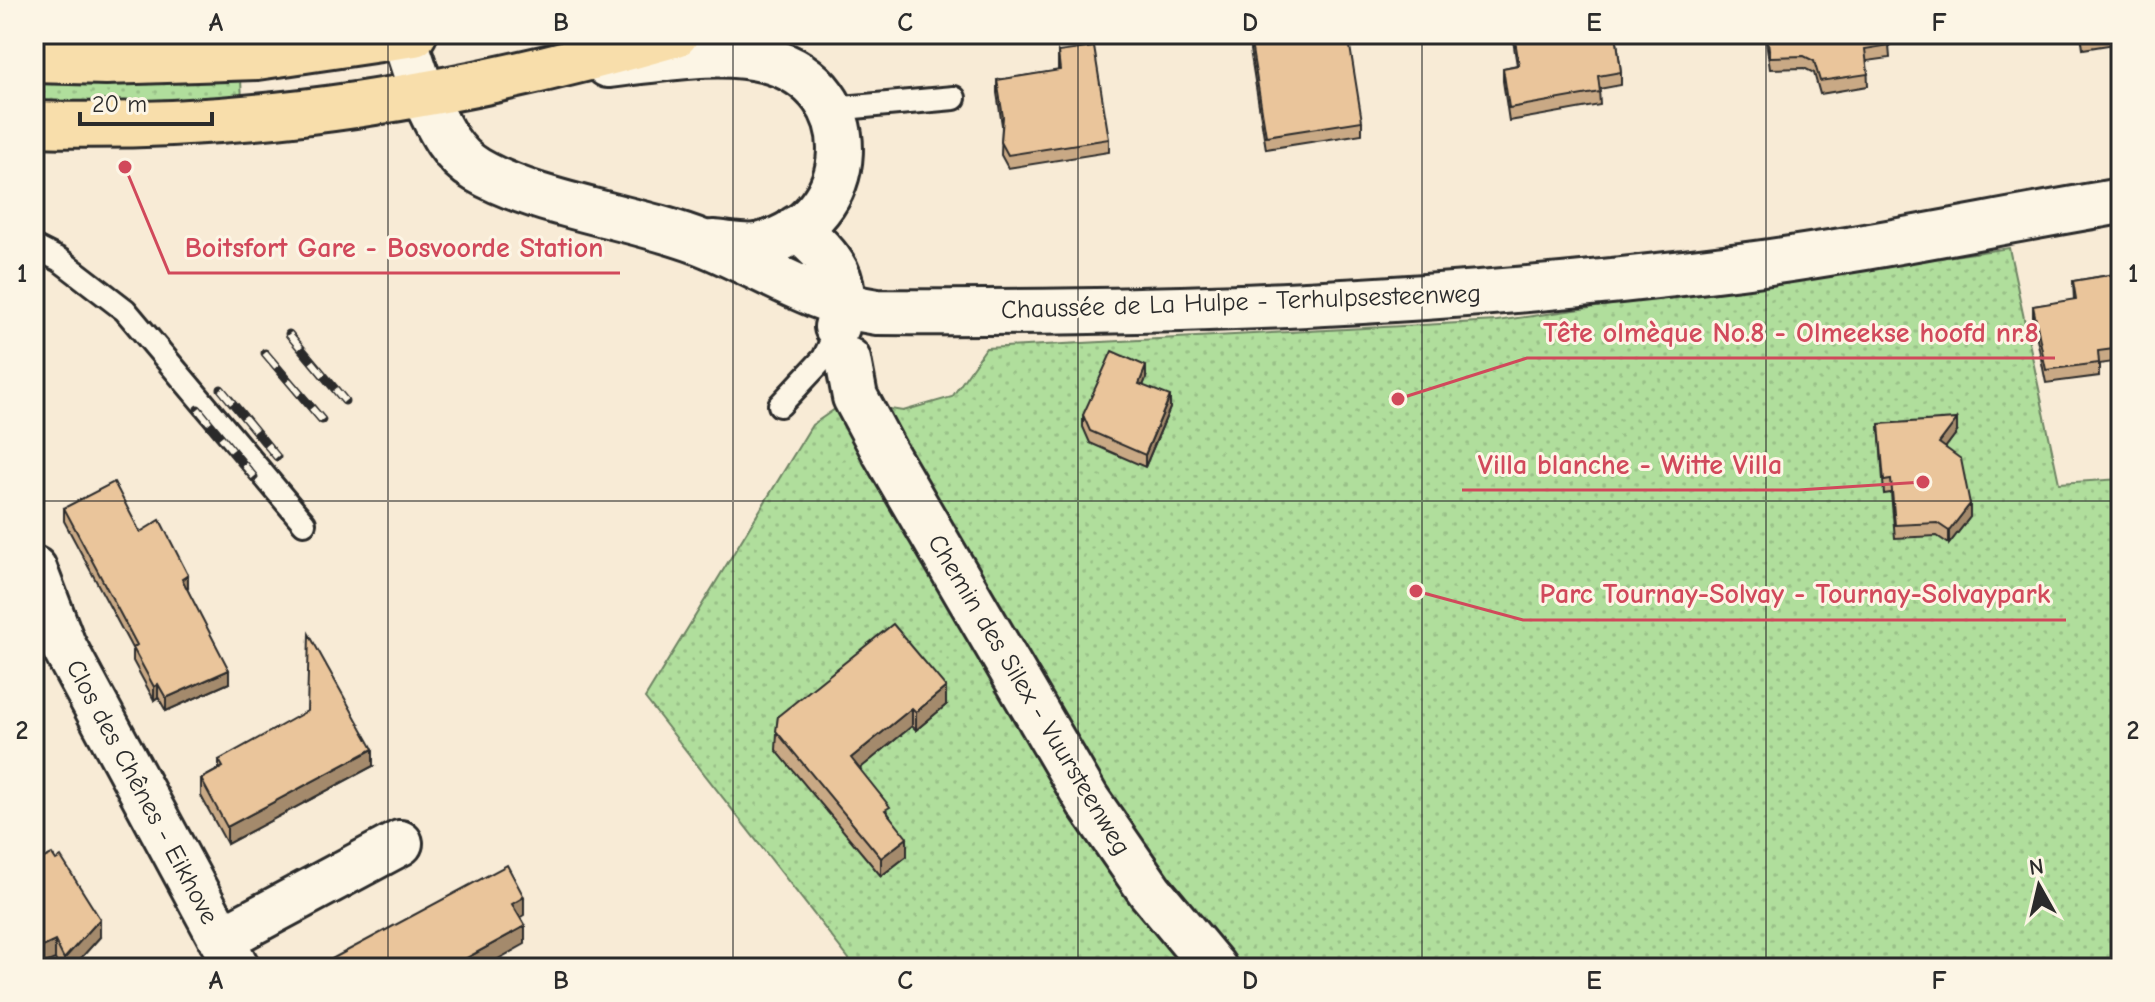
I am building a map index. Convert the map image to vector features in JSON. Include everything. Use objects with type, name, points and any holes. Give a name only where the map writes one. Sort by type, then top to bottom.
[{"type":"main road","points":[[34,60],[106,62],[257,57],[407,34]]},
{"type":"main road","points":[[34,124],[109,127],[281,117],[542,71],[676,34]]},
{"type":"street","name":"Chaussée de La Hulpe - Terhulpsesteenweg","points":[[407,34],[422,92],[443,138],[476,169],[511,185],[701,242],[841,335],[877,312],[1084,314],[1411,300],[1725,268],[2121,201]]},
{"type":"street","points":[[542,71],[743,56],[770,61],[797,74],[818,90],[832,109],[840,139],[839,172],[832,193],[797,228],[760,246],[701,242]]},
{"type":"street","name":"Chemin des Silex - Vuursteenweg","points":[[797,228],[817,245],[841,278],[841,335],[855,397],[885,453],[1088,801],[1150,891],[1214,968]]},
{"type":"street","name":"Clos des Chênes - Eikhove","points":[[34,569],[49,651],[229,953],[400,843]]},
{"type":"lane","points":[[832,109],[954,98]]},
{"type":"lane","points":[[34,247],[60,260],[125,310],[304,523]]},
{"type":"lane","points":[[780,405],[841,335]]},
{"type":"green space","points":[[34,79],[241,79],[242,101],[34,104]]},
{"type":"green space","points":[[2009,248],[2059,483],[2121,479],[2121,968],[856,968],[645,698],[812,425],[845,402],[903,411],[952,397],[986,348],[1497,321]]},
{"type":"building","points":[[1267,34],[1348,34],[1362,121],[1266,136],[1250,37]]},
{"type":"building","points":[[1514,34],[1616,34],[1621,72],[1598,76],[1600,92],[1509,108],[1503,68],[1519,65]]},
{"type":"building","points":[[1767,34],[1888,34],[1890,45],[1865,49],[1868,74],[1820,81],[1814,61],[1804,56],[1770,57]]},
{"type":"building","points":[[1094,47],[1109,139],[1008,155],[1001,142],[1003,117],[997,80],[1060,70],[1058,52]]},
{"type":"building","points":[[2121,273],[2121,348],[2098,351],[2099,363],[2046,370],[2033,306],[2076,299],[2073,281]]},
{"type":"building","points":[[1112,351],[1146,366],[1139,384],[1170,396],[1145,455],[1090,431],[1083,415]]},
{"type":"building","points":[[1957,419],[1939,443],[1961,459],[1970,504],[1949,531],[1937,523],[1895,525],[1891,480],[1884,481],[1879,424]]},
{"type":"building","points":[[114,482],[140,532],[160,520],[188,575],[182,579],[229,670],[166,698],[158,684],[154,687],[133,648],[137,645],[64,508]]},
{"type":"building","points":[[893,624],[946,687],[916,712],[912,708],[851,758],[890,807],[885,810],[907,838],[881,858],[776,731],[778,716]]},
{"type":"building","points":[[309,634],[373,749],[227,827],[201,779],[223,767],[219,760],[307,711]]},
{"type":"building","points":[[34,850],[40,860],[52,854],[56,860],[61,857],[100,919],[64,959],[55,941],[34,951]]},
{"type":"building","points":[[507,865],[524,897],[512,904],[525,926],[463,960],[466,967],[315,968]]},
{"type":"railway","points":[[289,334],[345,401]]},
{"type":"railway","points":[[265,353],[322,420]]},
{"type":"railway","points":[[221,389],[277,457]]},
{"type":"railway","points":[[198,409],[254,477]]},
{"type":"place","name":"Boitsfort Gare - Bosvoorde Station","points":[[125,167]]},
{"type":"place","name":"Tête olmèque No.8 - Olmeekse hoofd nr.8","points":[[1398,399]]},
{"type":"place","name":"Villa blanche - Witte Villa","points":[[1923,482]]},
{"type":"place","name":"Parc Tournay-Solvay - Tournay-Solvaypark","points":[[1416,591]]}]
